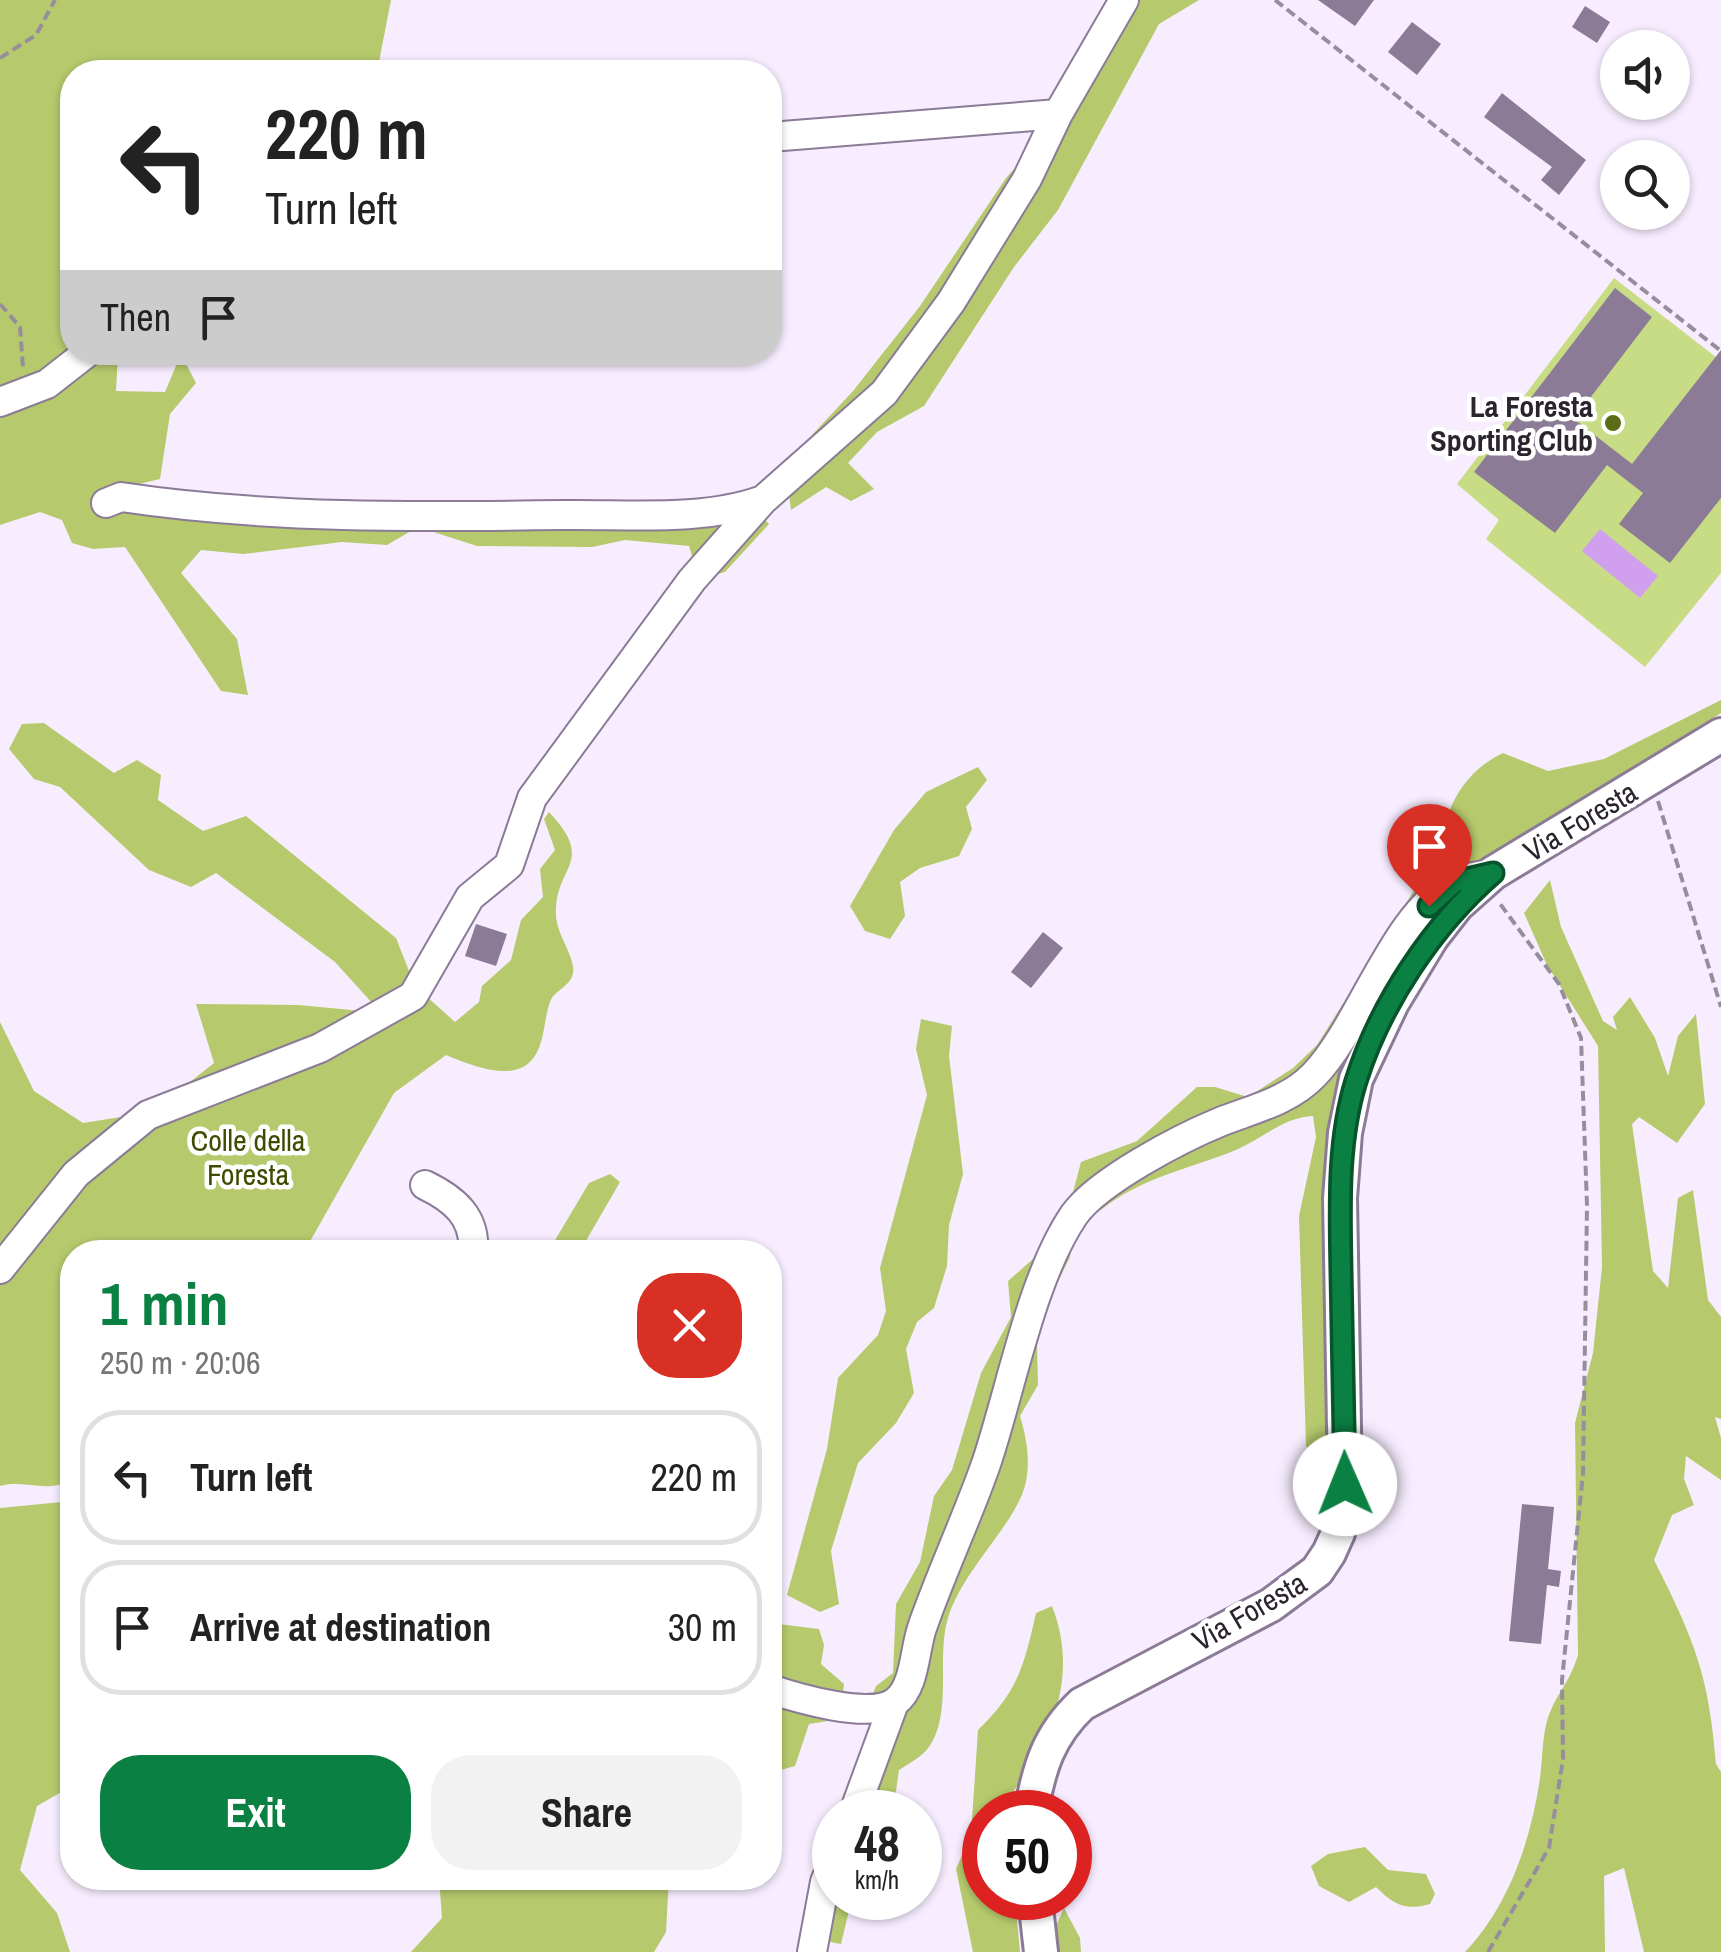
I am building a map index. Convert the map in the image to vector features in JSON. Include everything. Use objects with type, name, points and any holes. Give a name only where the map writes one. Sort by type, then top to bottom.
[{"type":"main road","name":"Via Foresta","points":[[1037,1790],[1048,1746],[1061,1724],[1082,1704],[1271,1604],[1316,1572],[1330,1553],[1338,1533],[1345,1484],[1340,1198],[1345,1133],[1356,1080],[1392,1003],[1432,937],[1456,904],[1493,873],[1721,734]]},
{"type":"main road","points":[[1037,1920],[1041,1952]]},
{"type":"street","points":[[0,1269],[76,1174],[148,1116],[320,1048],[413,996],[470,898],[510,865],[532,798],[692,580],[763,500],[884,392],[951,302],[1027,180],[1058,114],[1124,0]]},
{"type":"street","points":[[782,136],[1058,114]]},
{"type":"street","points":[[12,398],[47,384],[71,365]]},
{"type":"street","points":[[106,503],[121,497],[244,514],[460,516],[668,514],[742,507],[763,500]]},
{"type":"street","points":[[862,1790],[894,1703],[908,1686],[921,1630],[986,1464],[1022,1340],[1075,1214],[1093,1196],[1156,1156],[1296,1091],[1336,1050],[1399,940],[1429,906],[1455,882],[1493,873]]},
{"type":"street","points":[[425,1185],[454,1199],[474,1240]]},
{"type":"street","points":[[782,1692],[872,1710],[894,1703]]},
{"type":"street","points":[[812,1952],[818,1920]]},
{"type":"path","points":[[0,58],[36,36],[56,0]]},
{"type":"path","points":[[1276,0],[1721,351]]},
{"type":"path","points":[[0,304],[20,327],[12,398]]},
{"type":"path","points":[[1653,777],[1721,1007]]},
{"type":"path","points":[[1488,1952],[1549,1848],[1564,1759],[1562,1680],[1584,1472],[1587,1206],[1581,1038],[1559,984],[1498,901],[1493,873]]},
{"type":"green space","points":[[0,0],[391,0],[379,60],[60,60],[60,365],[117,365],[116,391],[165,392],[176,365],[187,365],[196,383],[170,414],[160,479],[105,492],[572,512],[668,501],[749,503],[769,524],[725,572],[699,579],[689,546],[625,540],[592,547],[477,546],[418,527],[387,545],[342,542],[243,554],[201,550],[181,573],[237,639],[248,695],[221,691],[125,547],[93,549],[72,543],[62,520],[40,512],[0,525]]},
{"type":"green space","points":[[1120,0],[1199,0],[1159,24],[1058,210],[1014,267],[924,406],[877,432],[848,463],[874,489],[851,501],[826,487],[791,510],[785,464],[853,391],[920,306],[1006,178],[1046,134]]},
{"type":"green space","name":"La Foresta Sporting Club","points":[[1614,278],[1721,361],[1721,573],[1645,667],[1486,539],[1499,520],[1457,484]]},
{"type":"green space","points":[[1721,700],[1721,713],[1560,817],[1360,1031],[1331,1448],[1321,1466],[1306,1446],[1299,1216],[1316,1137],[1313,1116],[1292,1120],[1236,1150],[1133,1189],[1101,1210],[1073,1192],[1081,1162],[1137,1141],[1197,1087],[1215,1087],[1248,1097],[1293,1068],[1317,1045],[1443,844],[1448,815],[1460,790],[1490,760],[1503,753],[1548,771],[1604,759]]},
{"type":"green space","name":"Colle della Foresta","points":[[44,723],[114,773],[137,760],[161,775],[158,800],[203,831],[246,816],[396,938],[415,986],[455,1022],[479,1002],[482,986],[511,960],[521,920],[543,897],[540,869],[555,850],[544,819],[549,812],[563,828],[572,853],[558,894],[556,916],[573,973],[550,1002],[536,1054],[528,1064],[506,1071],[468,1064],[446,1055],[394,1093],[311,1240],[60,1240],[60,1484],[53,1486],[0,1486],[0,1022],[34,1091],[83,1123],[152,1112],[214,1063],[196,1004],[299,1005],[372,1012],[373,1004],[335,962],[216,873],[191,887],[149,870],[60,787],[34,779],[9,749],[22,724]]},
{"type":"green space","points":[[978,767],[987,780],[966,807],[972,829],[959,856],[920,868],[900,882],[905,916],[890,939],[865,931],[850,906],[894,830],[926,792]]},
{"type":"green space","points":[[1550,880],[1561,927],[1603,1021],[1617,1030],[1613,1017],[1630,997],[1655,1038],[1668,1076],[1678,1036],[1696,1014],[1705,1104],[1677,1143],[1639,1117],[1632,1124],[1653,1271],[1668,1288],[1678,1198],[1693,1190],[1708,1300],[1721,1317],[1721,1419],[1715,1417],[1721,1438],[1721,1480],[1686,1456],[1684,1479],[1694,1505],[1672,1515],[1654,1560],[1697,1658],[1709,1706],[1716,1764],[1721,1772],[1721,1952],[1644,1952],[1624,1868],[1604,1876],[1605,1952],[1465,1952],[1494,1914],[1516,1871],[1536,1801],[1548,1717],[1578,1655],[1575,1423],[1593,1353],[1602,1267],[1598,1046],[1547,965],[1524,913]]},
{"type":"green space","points":[[921,1019],[952,1026],[949,1056],[963,1174],[949,1225],[947,1266],[934,1308],[917,1322],[906,1349],[914,1393],[896,1423],[858,1463],[831,1551],[839,1604],[820,1612],[787,1595],[827,1449],[838,1378],[878,1335],[886,1311],[880,1268],[927,1095],[916,1049]]},
{"type":"green space","points":[[610,1174],[620,1182],[587,1240],[555,1240],[589,1183]]},
{"type":"green space","points":[[1061,1217],[1074,1225],[1070,1257],[1047,1304],[1037,1343],[1038,1385],[1020,1416],[1028,1453],[1023,1492],[964,1584],[948,1618],[936,1733],[926,1750],[899,1770],[896,1790],[853,1790],[877,1743],[866,1712],[876,1686],[893,1673],[896,1604],[920,1562],[934,1496],[952,1470],[981,1373],[1011,1317],[1008,1281],[1033,1259],[1053,1218]]},
{"type":"green space","points":[[60,1502],[60,1793],[37,1806],[20,1870],[57,1913],[70,1952],[0,1952],[0,1508]]},
{"type":"green space","points":[[1052,1606],[1062,1647],[1061,1688],[1050,1727],[1014,1790],[974,1790],[978,1730],[1018,1677],[1036,1613]]},
{"type":"green space","points":[[782,1624],[819,1629],[824,1645],[821,1664],[844,1684],[840,1719],[809,1724],[795,1766],[782,1770]]},
{"type":"green space","points":[[1365,1847],[1388,1870],[1426,1874],[1435,1894],[1430,1904],[1400,1905],[1376,1887],[1349,1902],[1319,1886],[1311,1866],[1328,1854]]},
{"type":"green space","points":[[962,1855],[962,1898],[956,1869]]},
{"type":"green space","points":[[812,1888],[812,1920],[847,1920],[841,1944],[819,1940],[803,1915]]},
{"type":"green space","points":[[440,1890],[668,1890],[666,1932],[654,1952],[411,1952],[442,1918]]},
{"type":"green space","points":[[966,1920],[1017,1920],[1020,1952],[973,1952]]},
{"type":"green space","points":[[1059,1920],[1070,1920],[1080,1938],[1081,1952],[1056,1952],[1054,1930]]},
{"type":"shaded area","points":[[1600,529],[1658,576],[1640,598],[1582,551]]},
{"type":"building","points":[[1318,0],[1374,0],[1355,26]]},
{"type":"building","points":[[1585,6],[1610,22],[1605,30],[1600,30],[1597,43],[1572,27]]},
{"type":"building","points":[[1412,22],[1441,44],[1417,75],[1388,52]]},
{"type":"building","points":[[1502,93],[1586,160],[1559,195],[1541,180],[1552,167],[1484,117]]},
{"type":"building","points":[[1615,288],[1652,317],[1574,419],[1632,464],[1721,350],[1721,498],[1670,563],[1619,524],[1643,493],[1607,465],[1555,533],[1474,472]]},
{"type":"building","points":[[476,924],[507,934],[496,966],[465,956]]},
{"type":"building","points":[[1043,932],[1063,948],[1031,988],[1011,972]]},
{"type":"building","points":[[1522,1504],[1554,1507],[1548,1569],[1561,1571],[1559,1587],[1547,1585],[1541,1644],[1509,1641]]},
{"type":"place","name":"La Foresta Sporting Club","points":[[1613,423]]},
{"type":"route","points":[[1345,1484],[1340,1198],[1345,1133],[1356,1080],[1392,1003],[1432,937],[1456,904],[1493,873],[1455,882],[1429,906]]}]
